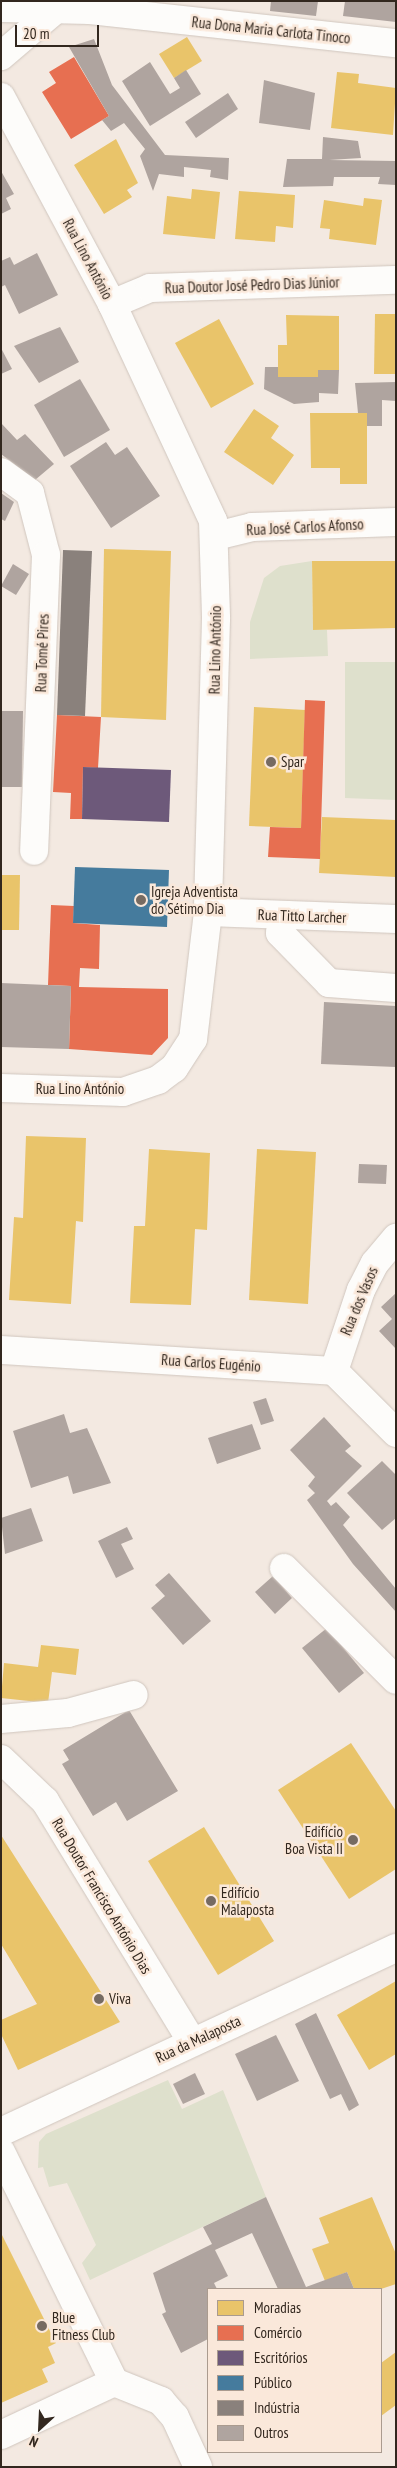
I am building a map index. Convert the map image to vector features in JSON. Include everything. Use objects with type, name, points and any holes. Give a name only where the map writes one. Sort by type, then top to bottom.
[{"type":"street","name":"Rua Dona Maria Carlota Tinoco","points":[[1,8],[56,9],[396,43]]},
{"type":"street","points":[[1,56],[56,9]]},
{"type":"street","name":"Rua Lino António","points":[[1,97],[112,304],[205,502],[216,536],[208,912],[197,1020],[189,1047],[174,1068],[158,1080],[123,1092],[1,1088]]},
{"type":"street","name":"Rua Doutor José Pedro Dias Júnior","points":[[112,304],[150,288],[396,280]]},
{"type":"street","name":"Rua Tomé Pires","points":[[1,472],[30,493],[46,555],[34,851]]},
{"type":"street","name":"Rua José Carlos Afonso","points":[[216,536],[252,527],[396,522]]},
{"type":"street","name":"Rua Titto Larcher","points":[[208,912],[396,919]]},
{"type":"street","points":[[282,915],[280,934],[329,983],[396,988]]},
{"type":"street","name":"Rua dos Vasos","points":[[334,1371],[361,1290],[375,1263],[396,1238]]},
{"type":"street","name":"Rua Carlos Eugénio","points":[[1,1350],[334,1371]]},
{"type":"street","points":[[334,1371],[396,1433]]},
{"type":"street","points":[[284,1568],[396,1680]]},
{"type":"street","points":[[1,1718],[68,1713],[134,1695]]},
{"type":"street","name":"Rua Doutor Francisco António Dias","points":[[1,1759],[45,1801],[192,2042]]},
{"type":"street","name":"Rua da Malaposta","points":[[1,2132],[396,1948]]},
{"type":"street","points":[[1,2152],[114,2382],[161,2401],[175,2416],[198,2467]]},
{"type":"street","points":[[1,2435],[114,2382]]},
{"type":"green space","points":[[312,561],[313,630],[327,630],[328,656],[250,659],[250,622],[264,578],[280,566]]},
{"type":"green space","points":[[345,662],[396,662],[396,800],[345,798]]},
{"type":"green space","points":[[168,2080],[182,2109],[223,2090],[266,2197],[90,2280],[82,2263],[96,2245],[67,2183],[49,2187],[43,2167],[38,2168],[39,2142],[46,2134]]},
{"type":"building: Moradias","points":[[187,37],[202,61],[174,78],[159,54]]},
{"type":"building: Moradias","points":[[337,72],[359,74],[358,83],[396,88],[393,135],[331,128]]},
{"type":"building: Moradias","points":[[116,139],[138,183],[127,190],[132,197],[104,214],[74,165]]},
{"type":"building: Moradias","points":[[192,189],[220,192],[215,239],[163,234],[167,196],[191,199]]},
{"type":"building: Moradias","points":[[239,191],[295,195],[293,228],[276,226],[275,242],[235,239]]},
{"type":"building: Moradias","points":[[364,198],[382,200],[376,245],[329,239],[330,229],[320,228],[324,200],[363,206]]},
{"type":"building: Moradias","points":[[375,314],[396,314],[396,374],[374,374]]},
{"type":"building: Moradias","points":[[286,315],[339,316],[339,370],[318,370],[318,377],[278,377],[278,345],[287,345]]},
{"type":"building: Moradias","points":[[219,319],[254,384],[211,408],[175,343]]},
{"type":"building: Moradias","points":[[254,409],[279,426],[271,438],[294,455],[273,485],[224,452]]},
{"type":"building: Moradias","points":[[310,413],[367,413],[367,484],[340,484],[340,468],[311,468]]},
{"type":"building: Moradias","points":[[104,549],[171,551],[166,720],[101,717]]},
{"type":"building: Moradias","points":[[312,561],[396,561],[396,628],[313,630]]},
{"type":"building: Moradias","points":[[254,707],[305,710],[301,828],[249,826]]},
{"type":"building: Moradias","points":[[322,817],[396,820],[396,877],[319,873]]},
{"type":"building: Moradias","points":[[1,875],[20,875],[19,930],[1,930]]},
{"type":"building: Moradias","points":[[26,1136],[86,1138],[83,1222],[76,1221],[71,1304],[9,1300],[14,1217],[23,1218]]},
{"type":"building: Moradias","points":[[149,1149],[210,1153],[207,1230],[195,1229],[191,1305],[130,1303],[134,1226],[145,1226]]},
{"type":"building: Moradias","points":[[257,1149],[316,1152],[308,1304],[249,1300]]},
{"type":"building: Moradias","points":[[41,1645],[79,1649],[76,1675],[52,1672],[48,1703],[1,1698],[4,1663],[38,1667]]},
{"type":"building: Moradias","name":"Edifício Boa Vista II","points":[[351,1743],[396,1811],[396,1869],[349,1899],[278,1790]]},
{"type":"building: Moradias","name":"Edifício Malaposta","points":[[204,1827],[274,1941],[218,1975],[148,1861]]},
{"type":"building: Moradias","points":[[1,1835],[120,2022],[18,2070],[1,2034],[1,2020],[37,2004],[1,1944]]},
{"type":"building: Moradias","points":[[396,1981],[396,2054],[369,2070],[337,2015]]},
{"type":"building: Moradias","points":[[372,2197],[396,2254],[396,2284],[382,2289],[354,2288],[347,2272],[325,2281],[312,2249],[329,2243],[319,2218]]},
{"type":"building: Moradias","points":[[1,2233],[56,2343],[48,2347],[55,2363],[42,2369],[48,2382],[1,2403]]},
{"type":"building: Moradias","points":[[396,2352],[396,2405],[382,2415],[382,2362]]},
{"type":"building: Comércio","points":[[74,57],[109,116],[71,139],[42,92],[56,83],[49,72]]},
{"type":"building: Comércio","points":[[305,700],[325,701],[320,859],[268,857],[270,827],[301,828]]},
{"type":"building: Comércio","points":[[57,715],[101,717],[98,768],[83,767],[82,819],[70,819],[71,793],[53,792]]},
{"type":"building: Comércio","points":[[51,905],[74,906],[73,923],[100,925],[99,969],[80,968],[79,987],[168,989],[168,1038],[152,1055],[69,1049],[71,986],[48,985]]},
{"type":"building: Escritórios","points":[[83,767],[171,770],[169,822],[82,819]]},
{"type":"building: Público","points":[[75,867],[169,870],[167,927],[73,923]]},
{"type":"building: Indústria","points":[[63,550],[92,551],[85,716],[57,715]]},
{"type":"building: Outros","points":[[271,1],[318,1],[316,16],[270,11]]},
{"type":"building: Outros","points":[[345,1],[396,1],[396,22],[343,16]]},
{"type":"building: Outros","points":[[94,39],[112,85],[165,155],[229,158],[228,180],[210,177],[211,170],[184,167],[184,177],[159,174],[153,191],[140,156],[145,149],[124,123],[111,131],[102,120],[109,116],[69,47]]},
{"type":"building: Outros","points":[[150,62],[170,94],[180,88],[174,78],[186,70],[201,94],[150,126],[122,81]]},
{"type":"building: Outros","points":[[264,80],[315,93],[310,130],[259,123]]},
{"type":"building: Outros","points":[[228,93],[238,109],[196,138],[185,122]]},
{"type":"building: Outros","points":[[323,137],[358,141],[361,158],[329,160],[396,161],[396,185],[378,184],[380,177],[334,177],[333,186],[283,187],[287,159],[322,159]]},
{"type":"building: Outros","points":[[1,171],[14,194],[6,198],[11,209],[1,214]]},
{"type":"building: Outros","points":[[37,253],[58,295],[19,314],[5,285],[1,287],[1,261],[10,257],[14,265]]},
{"type":"building: Outros","points":[[60,327],[79,362],[39,383],[14,346]]},
{"type":"building: Outros","points":[[1,348],[12,369],[1,374]]},
{"type":"building: Outros","points":[[265,367],[278,367],[278,377],[318,377],[318,370],[339,370],[338,394],[319,393],[319,402],[294,404],[264,389]]},
{"type":"building: Outros","points":[[80,379],[110,430],[64,457],[34,405]]},
{"type":"building: Outros","points":[[396,382],[396,401],[382,400],[382,426],[367,426],[367,413],[358,413],[355,383]]},
{"type":"building: Outros","points":[[1,423],[17,440],[25,434],[54,464],[35,480],[1,454]]},
{"type":"building: Outros","points":[[106,442],[115,455],[127,447],[160,496],[111,528],[70,466]]},
{"type":"building: Outros","points":[[1,493],[14,502],[5,521],[1,519]]},
{"type":"building: Outros","points":[[13,564],[29,574],[16,595],[1,586]]},
{"type":"building: Outros","points":[[1,711],[23,711],[22,787],[1,787]]},
{"type":"building: Outros","points":[[1,983],[71,986],[69,1049],[1,1047]]},
{"type":"building: Outros","points":[[324,1002],[396,1006],[396,1067],[321,1064]]},
{"type":"building: Outros","points":[[359,1164],[387,1165],[386,1184],[358,1183]]},
{"type":"building: Outros","points":[[396,1293],[396,1349],[379,1331],[392,1319],[381,1307]]},
{"type":"building: Outros","points":[[266,1398],[274,1421],[261,1425],[253,1402]]},
{"type":"building: Outros","points":[[64,1414],[70,1433],[87,1428],[111,1483],[73,1494],[68,1476],[31,1488],[13,1431]]},
{"type":"building: Outros","points":[[324,1417],[351,1446],[345,1451],[362,1466],[327,1501],[331,1506],[336,1502],[350,1517],[343,1525],[396,1589],[396,1612],[353,1564],[307,1500],[315,1493],[308,1486],[315,1477],[290,1450]]},
{"type":"building: Outros","points":[[252,1424],[261,1449],[217,1464],[208,1438]]},
{"type":"building: Outros","points":[[382,1461],[396,1475],[396,1518],[382,1530],[347,1493]]},
{"type":"building: Outros","points":[[31,1508],[43,1541],[5,1554],[1,1518]]},
{"type":"building: Outros","points":[[127,1527],[133,1539],[121,1544],[134,1569],[116,1578],[98,1541]]},
{"type":"building: Outros","points":[[169,1573],[211,1621],[183,1645],[151,1608],[165,1596],[155,1585]]},
{"type":"building: Outros","points":[[273,1576],[292,1598],[275,1614],[255,1592]]},
{"type":"building: Outros","points":[[327,1628],[364,1673],[339,1693],[302,1648]]},
{"type":"building: Outros","points":[[129,1710],[178,1791],[127,1821],[116,1802],[93,1816],[62,1764],[69,1760],[63,1750]]},
{"type":"building: Outros","points":[[316,2013],[359,2105],[349,2111],[341,2094],[330,2099],[295,2024]]},
{"type":"building: Outros","points":[[276,2035],[299,2081],[257,2101],[235,2054]]},
{"type":"building: Outros","points":[[195,2073],[205,2094],[183,2104],[173,2084]]},
{"type":"building: Outros","points":[[266,2197],[306,2287],[347,2272],[354,2288],[278,2288],[252,2233],[215,2250],[228,2276],[214,2283],[216,2288],[207,2288],[207,2340],[181,2353],[162,2314],[166,2312],[153,2273],[212,2244],[203,2227]]},
{"type":"place","name":"Spar","points":[[271,762]]},
{"type":"place","name":"Igreja Adventista do Sétimo Dia","points":[[141,900]]},
{"type":"place","name":"Edifício Boa Vista II","points":[[353,1840]]},
{"type":"place","name":"Edifício Malaposta","points":[[211,1901]]},
{"type":"place","name":"Viva","points":[[99,1999]]},
{"type":"place","name":"Blue Fitness Club","points":[[42,2326]]}]
